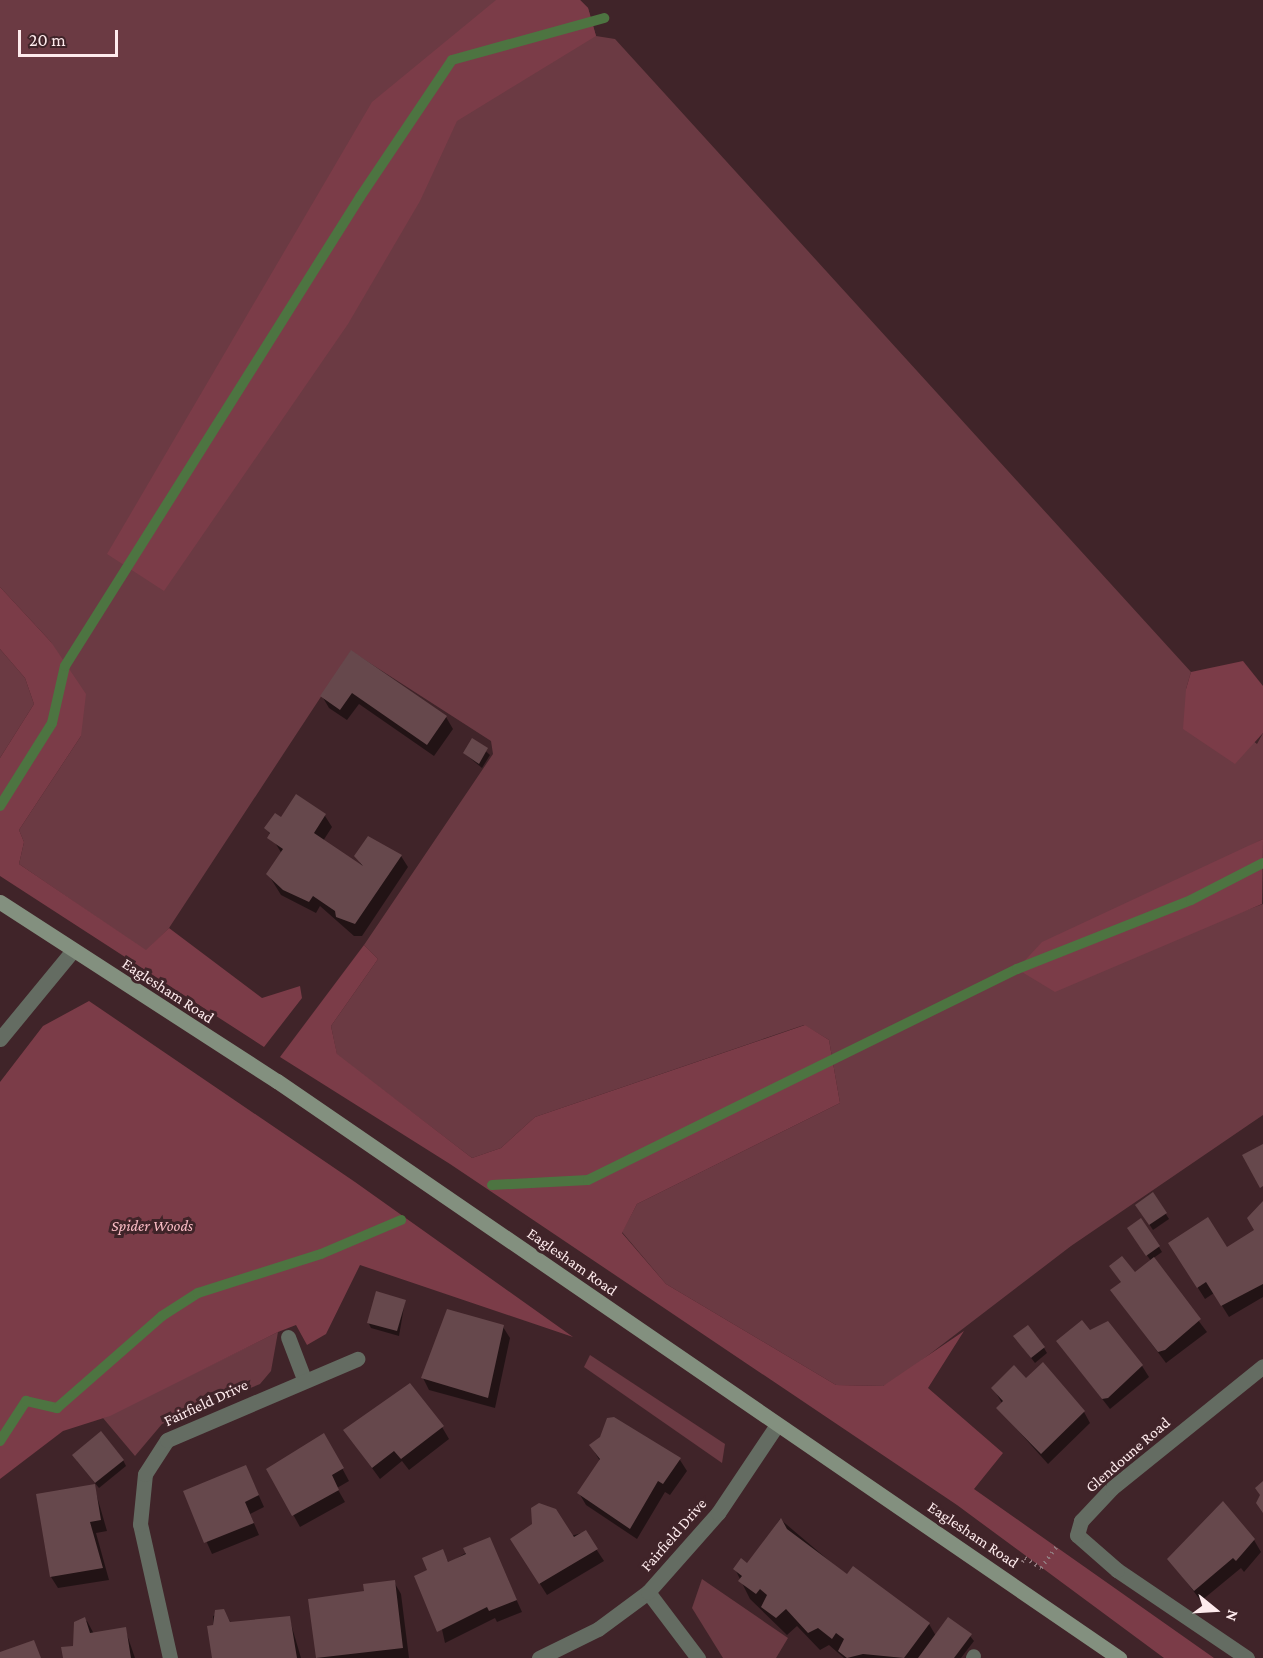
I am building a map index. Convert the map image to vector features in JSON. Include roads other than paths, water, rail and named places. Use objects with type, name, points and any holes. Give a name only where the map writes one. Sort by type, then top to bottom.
[{"type":"main road","name":"Eaglesham Road","points":[[0,902],[277,1081],[1119,1658]]},
{"type":"street","points":[[0,1039],[73,950]]},
{"type":"street","points":[[288,1337],[304,1379]]},
{"type":"street","name":"Fairfield Drive","points":[[170,1658],[140,1524],[145,1474],[167,1440],[304,1379],[357,1359]]},
{"type":"street","name":"Glendoune Road","points":[[1247,1658],[1082,1543],[1079,1526],[1112,1488],[1263,1366]]},
{"type":"street","name":"Fairfield Drive","points":[[539,1658],[598,1629],[648,1592],[718,1513],[777,1425]]},
{"type":"street","points":[[648,1592],[698,1658]]},
{"type":"waterway","points":[[0,806],[52,723],[65,666],[360,197],[452,60],[604,18]]},
{"type":"waterway","points":[[492,1185],[588,1180],[1017,969],[1191,900],[1263,863]]},
{"type":"waterway","points":[[0,1441],[26,1401],[57,1408],[162,1316],[198,1293],[321,1254],[401,1220]]},
{"type":"park label","name":"Spider Woods","points":[[152,1226]]}]
